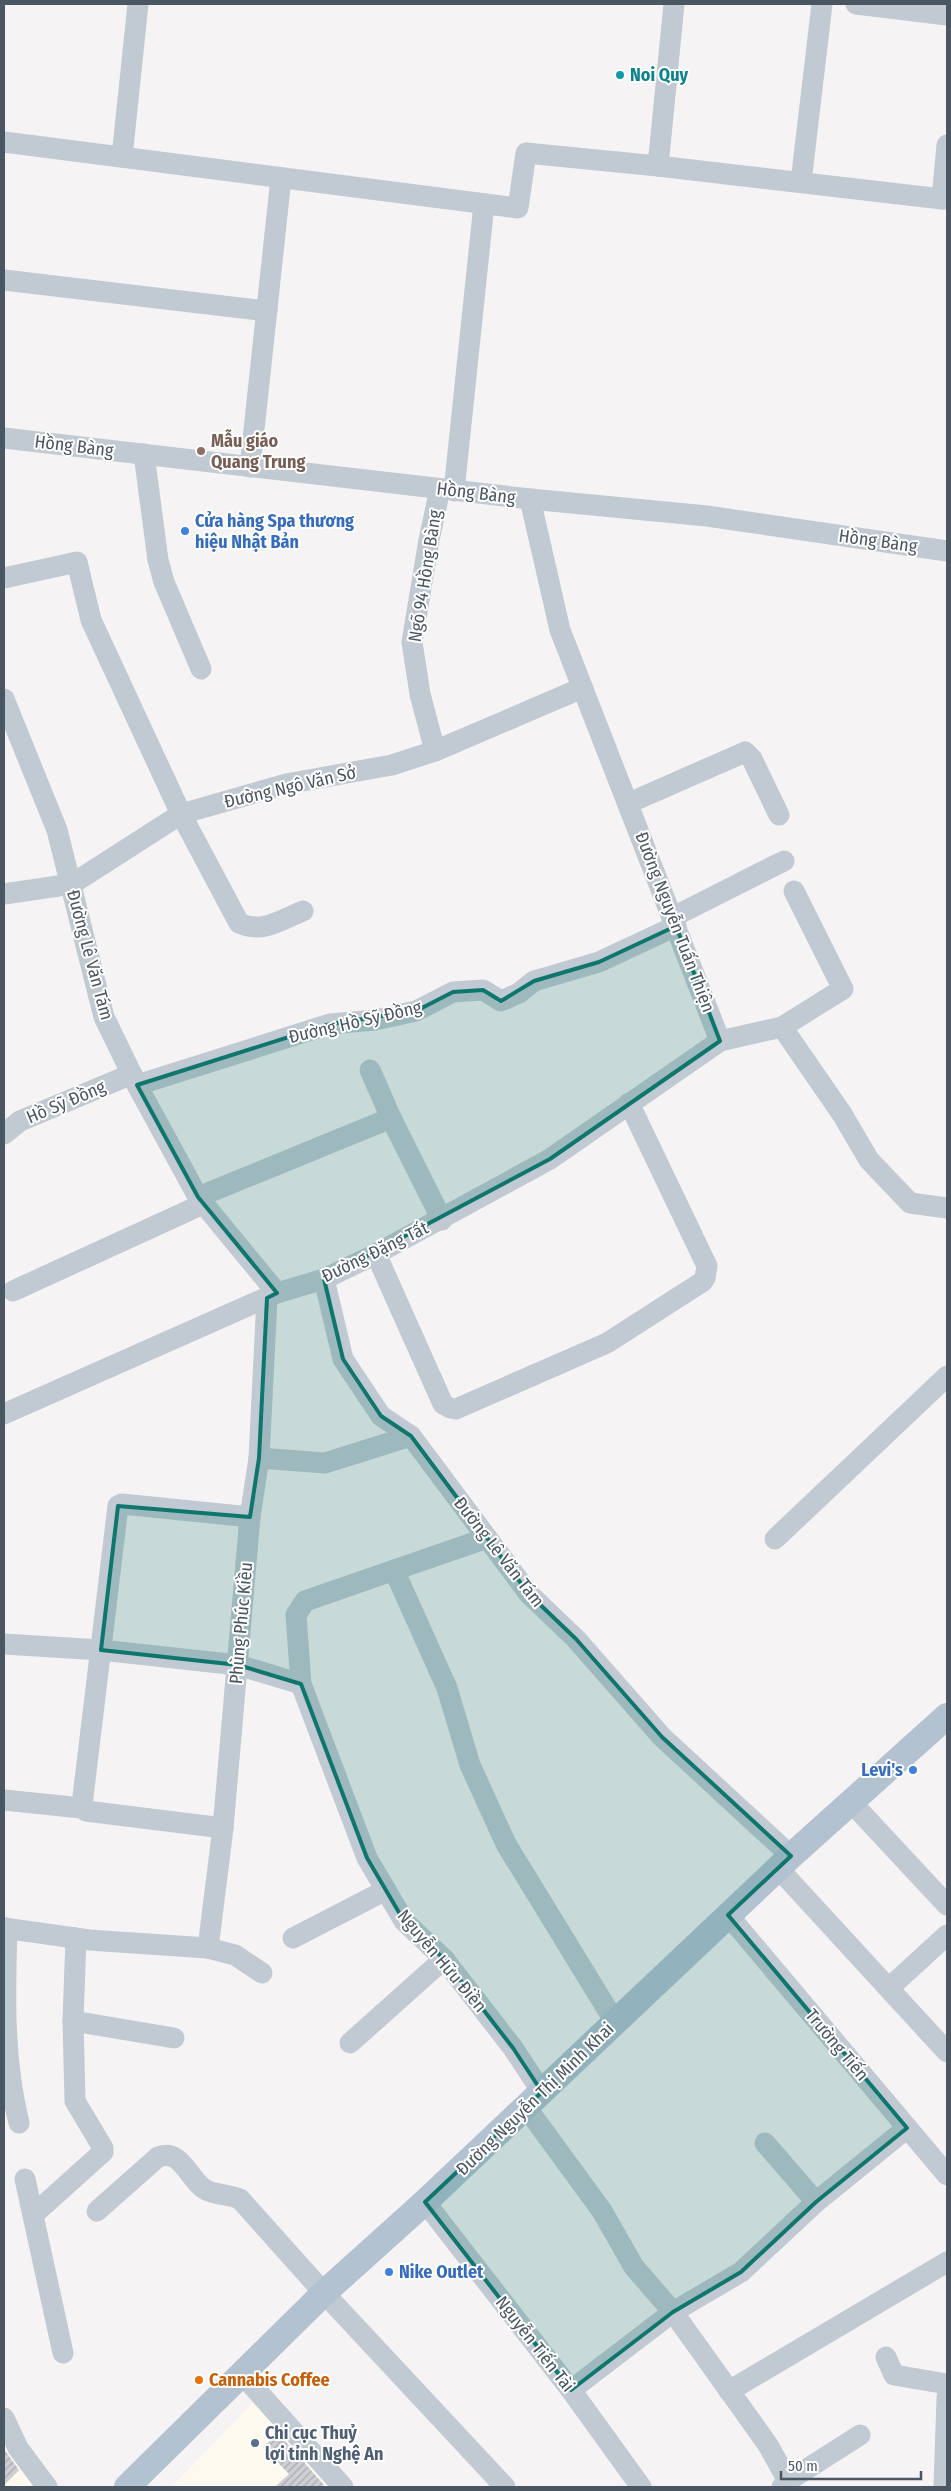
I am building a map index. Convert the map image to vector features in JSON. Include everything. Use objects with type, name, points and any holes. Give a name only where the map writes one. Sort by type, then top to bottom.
[{"type":"main road","name":"Đường Nguyễn Thị Minh Khai","points":[[127,2487],[324,2293],[534,2100],[784,1862],[946,1718]]},
{"type":"street","points":[[122,157],[138,4]]},
{"type":"street","points":[[658,166],[674,4]]},
{"type":"street","points":[[801,182],[822,4]]},
{"type":"street","points":[[856,4],[947,15]]},
{"type":"street","points":[[4,142],[518,208],[526,153],[658,166],[944,199],[947,145]]},
{"type":"street","points":[[250,467],[281,178]]},
{"type":"street","name":"Ngõ 94 Hồng Bàng","points":[[435,751],[420,694],[412,642],[429,540],[447,490],[484,204]]},
{"type":"street","points":[[4,280],[267,311]]},
{"type":"street","name":"Hồng Bàng","points":[[4,438],[447,490],[707,516],[947,551]]},
{"type":"street","points":[[144,454],[158,560],[164,582],[201,669]]},
{"type":"street","name":"Đường Nguyễn Tuấn Thiện","points":[[530,499],[560,630],[630,803],[720,1042]]},
{"type":"street","points":[[4,578],[77,562],[91,620],[181,814],[239,923],[248,927],[262,928],[303,911]]},
{"type":"street","name":"Đường Ngô Văn Sở","points":[[4,894],[72,884],[181,814],[286,784],[392,766],[435,751],[582,688]]},
{"type":"street","name":"Đường Lê Văn Tám","points":[[4,699],[57,830],[104,1017],[134,1079],[201,1200],[272,1296]]},
{"type":"street","points":[[630,803],[745,752],[752,759],[779,815]]},
{"type":"street","points":[[675,922],[784,861]]},
{"type":"street","points":[[720,1042],[782,1027],[843,989],[794,891]]},
{"type":"street","name":"Đường Hồ Sỹ Đồng","points":[[134,1079],[330,1024],[375,1020],[416,1011],[453,992],[483,990],[501,1001],[519,993],[534,980],[599,962],[675,922]]},
{"type":"street","points":[[782,1027],[842,1114],[870,1160],[910,1203],[947,1208]]},
{"type":"street","name":"Đường Đặng Tất","points":[[4,1414],[272,1296],[324,1279],[442,1220],[550,1159],[720,1042]]},
{"type":"street","points":[[370,1070],[391,1118],[442,1220]]},
{"type":"street","name":"Hồ Sỹ Đồng","points":[[4,1134],[20,1121],[134,1079]]},
{"type":"street","points":[[376,1254],[444,1404],[450,1408],[465,1405],[607,1343],[702,1282],[707,1272],[707,1266],[629,1103]]},
{"type":"street","points":[[13,1291],[201,1200],[391,1118]]},
{"type":"street","name":"Đường Lê Văn Tám","points":[[324,1279],[344,1359],[381,1416],[411,1436],[529,1594],[576,1639],[662,1738],[784,1862],[889,1988],[947,2052]]},
{"type":"street","name":"Phùng Phúc Kiều","points":[[208,1948],[223,1828],[250,1517],[259,1458],[272,1296]]},
{"type":"street","points":[[775,1539],[947,1376]]},
{"type":"street","points":[[259,1458],[325,1463],[411,1436]]},
{"type":"street","points":[[82,1808],[118,1506],[122,1504],[250,1517]]},
{"type":"street","name":"Nguyễn Hữu Điền","points":[[487,1538],[305,1602],[296,1615],[301,1684],[368,1858],[404,1921],[444,1960],[513,2048],[534,2100],[602,2210],[634,2267],[672,2312],[768,2444],[785,2484]]},
{"type":"street","points":[[394,1570],[447,1688],[470,1765],[506,1844],[615,2022]]},
{"type":"street","points":[[4,1644],[101,1650],[238,1664],[301,1684]]},
{"type":"street","points":[[4,1800],[82,1808],[86,1811],[223,1828]]},
{"type":"street","points":[[851,1802],[947,1905]]},
{"type":"street","points":[[293,1938],[386,1890]]},
{"type":"street","name":"Trường Tiến","points":[[728,1915],[947,2175]]},
{"type":"street","points":[[19,2123],[12,2096],[5,2006],[5,1928],[76,1938],[208,1948],[235,1955],[262,1973]]},
{"type":"street","points":[[889,1988],[947,1934]]},
{"type":"street","points":[[33,2215],[103,2152],[103,2148],[75,2101],[73,2021],[76,1938]]},
{"type":"street","points":[[350,2043],[444,1960]]},
{"type":"street","points":[[73,2021],[174,2038]]},
{"type":"street","points":[[571,2390],[672,2312],[740,2272],[816,2202],[907,2128]]},
{"type":"street","points":[[765,2143],[816,2202]]},
{"type":"street","points":[[97,2211],[158,2157],[165,2154],[174,2156],[204,2189],[215,2193],[228,2194],[240,2199],[324,2293],[505,2487]]},
{"type":"street","points":[[25,2179],[63,2353]]},
{"type":"street","name":"Nguyễn Tiến Tài","points":[[425,2202],[571,2390],[641,2487]]},
{"type":"street","points":[[729,2391],[947,2262]]},
{"type":"street","points":[[886,2357],[894,2375],[947,2384]]},
{"type":"street","points":[[242,2374],[343,2487]]},
{"type":"street","points":[[944,2487],[947,2398]]},
{"type":"street","points":[[4,2418],[18,2448],[47,2487]]},
{"type":"street","points":[[785,2484],[860,2435]]},
{"type":"highlighted area","points":[[676,926],[720,1041],[550,1159],[324,1279],[343,1359],[381,1416],[411,1436],[529,1594],[576,1639],[662,1737],[791,1856],[728,1915],[907,2128],[816,2202],[741,2272],[673,2312],[571,2390],[425,2202],[542,2092],[513,2048],[444,1959],[404,1921],[367,1858],[301,1684],[238,1665],[101,1650],[118,1506],[250,1517],[259,1458],[267,1298],[277,1293],[198,1197],[137,1085],[330,1024],[416,1011],[453,992],[483,990],[501,1001],[534,981],[599,962]]},
{"type":"shaded area","name":"Chi cục Thuỷ lợi tỉnh Nghệ An","points":[[255,2400],[338,2487],[171,2487]]},
{"type":"shaded area","points":[[4,2435],[37,2487],[4,2487]]},
{"type":"building","points":[[278,2433],[324,2485],[321,2487],[275,2487],[289,2474],[263,2447]]},
{"type":"building","points":[[4,2449],[19,2470],[4,2485]]},
{"type":"place","name":"Noi Quy","points":[[620,75]]},
{"type":"place","name":"Mẫu giáo Quang Trung","points":[[201,451]]},
{"type":"place","name":"Cửa hàng Spa thương hiệu Nhật Bản","points":[[185,531]]},
{"type":"place","name":"Levi's","points":[[913,1770]]},
{"type":"place","name":"Nike Outlet","points":[[389,2272]]},
{"type":"place","name":"Cannabis Coffee","points":[[199,2380]]},
{"type":"place","name":"Chi cục Thuỷ lợi tỉnh Nghệ An","points":[[255,2443]]}]
